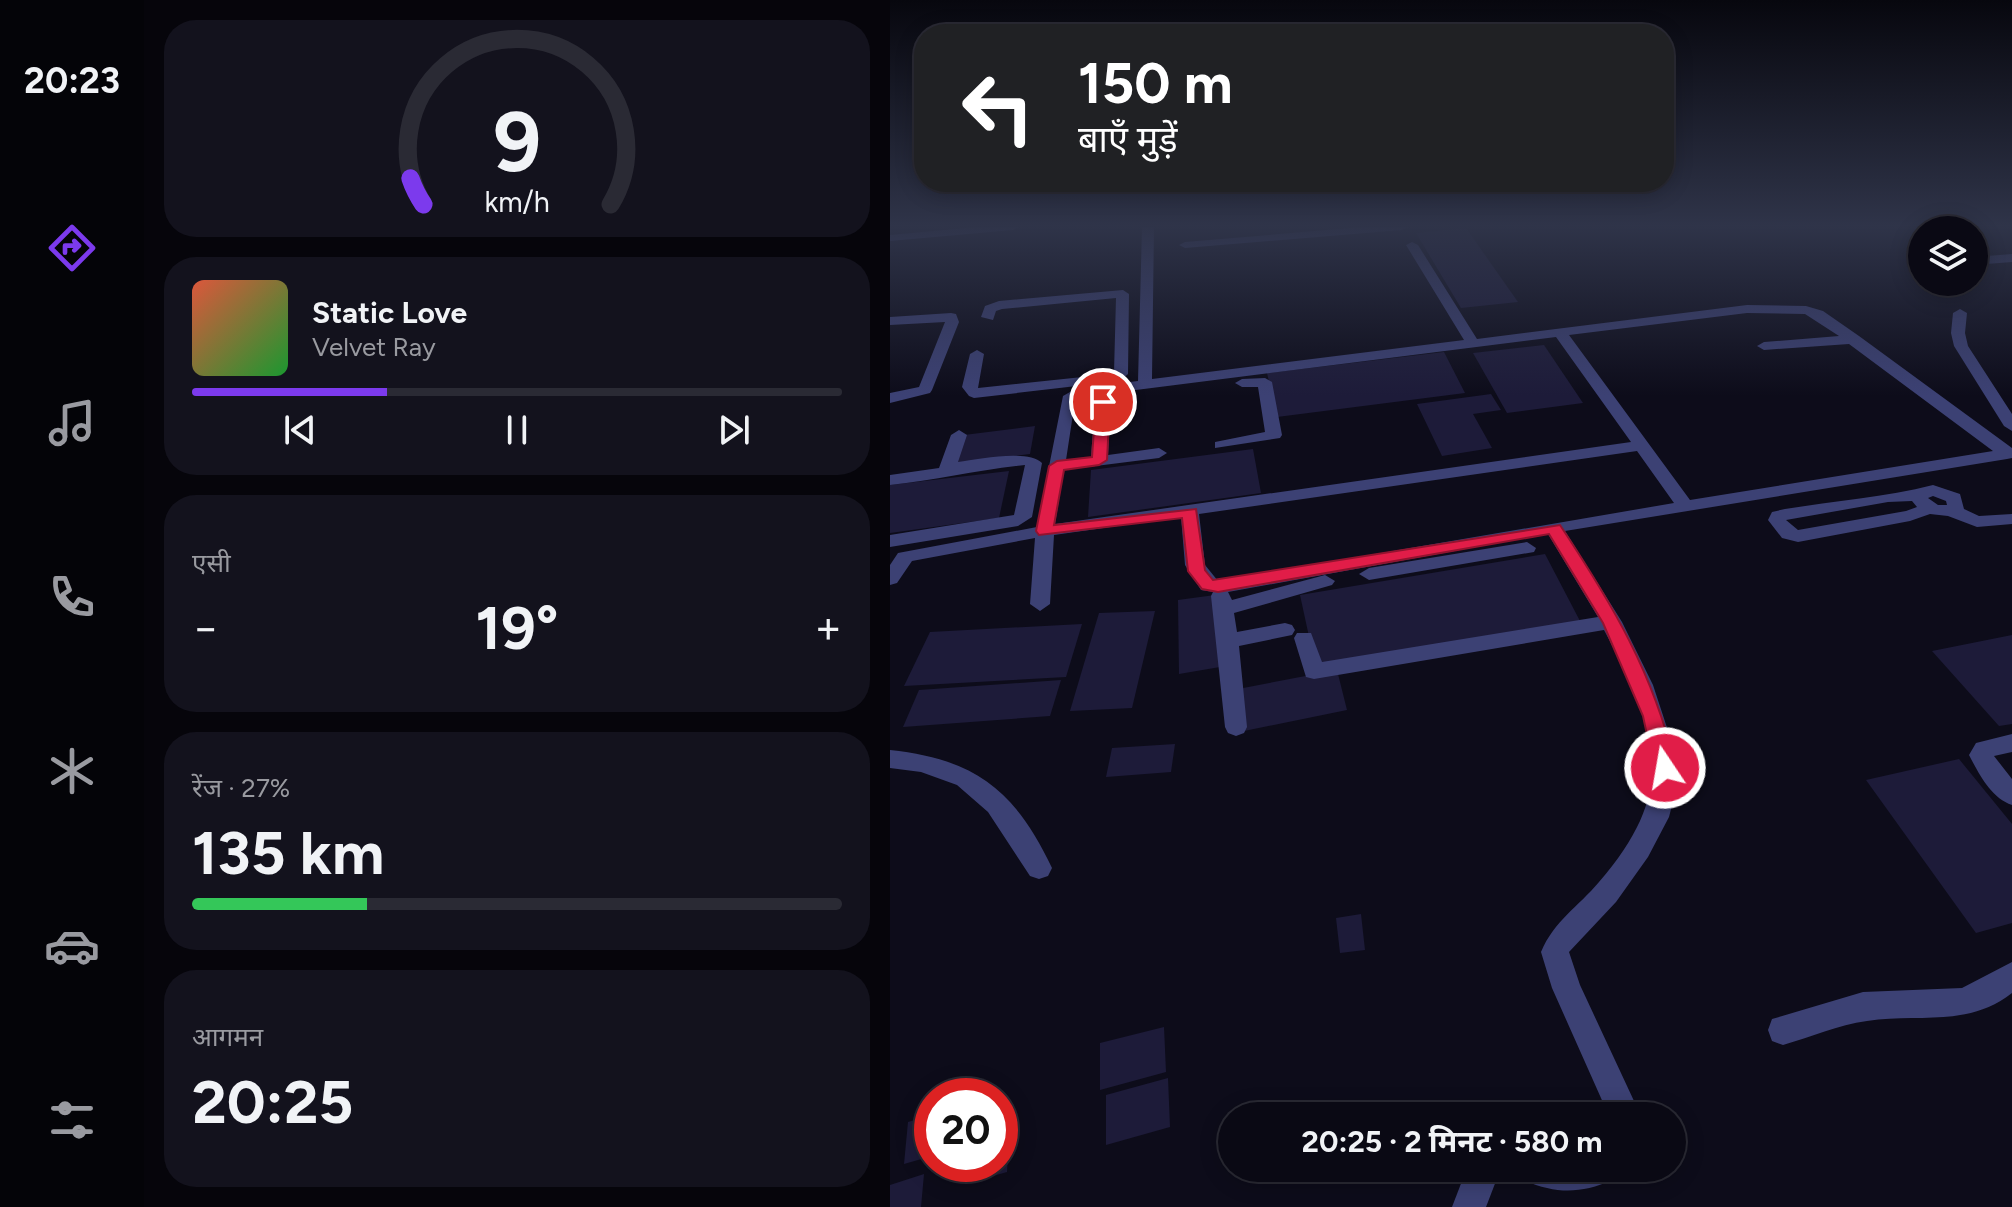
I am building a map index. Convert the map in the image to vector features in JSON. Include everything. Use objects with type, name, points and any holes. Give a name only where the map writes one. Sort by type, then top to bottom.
[{"type":"street","points":[[1145,384],[1147,283]]},
{"type":"street","points":[[1436,283],[1473,344]]},
{"type":"street","points":[[977,354],[969,387],[979,394],[1115,378],[1121,374],[1123,294],[999,305],[992,307],[988,317]]},
{"type":"street","points":[[1201,388],[1249,377],[1473,344],[1747,309],[1801,310],[1818,314],[2010,453]]},
{"type":"street","points":[[1123,312],[1146,310]]},
{"type":"street","points":[[1960,313],[1958,333],[1961,346],[2012,426]]},
{"type":"street","points":[[890,321],[951,317],[952,322],[925,390],[890,398]]},
{"type":"street","points":[[1561,334],[1686,507]]},
{"type":"street","points":[[1764,346],[1854,339]]},
{"type":"street","points":[[1122,351],[1145,348]]},
{"type":"street","points":[[1040,604],[1045,531],[1070,396],[1145,384],[1249,377],[1265,382],[1274,435],[1221,445]]},
{"type":"street","points":[[1099,460],[1104,399],[1174,389]]},
{"type":"street","points":[[947,470],[959,435]]},
{"type":"street","points":[[890,579],[900,562],[912,555],[1045,531],[1643,445]]},
{"type":"street","points":[[1057,466],[1159,453]]},
{"type":"street","points":[[1190,512],[1196,571],[1208,585],[1218,587],[2010,453]]},
{"type":"street","points":[[890,480],[1027,460],[1034,463],[1023,517],[1013,523],[890,541]]},
{"type":"street","points":[[1906,472],[1925,498]]},
{"type":"street","points":[[1925,498],[1910,516],[1798,536],[1788,534],[1777,518],[1785,514],[1888,497],[1925,498],[1941,491],[1954,498],[1957,505],[1951,510],[1977,522],[2012,519]]},
{"type":"street","points":[[1554,529],[1612,622],[1653,716],[1665,768],[1666,785],[1654,819],[1638,850],[1594,907],[1567,930],[1555,952],[1567,988],[1619,1102]]},
{"type":"street","points":[[1224,608],[1258,602],[1317,583],[1527,548]]},
{"type":"street","points":[[1218,587],[1224,608],[1236,727]]},
{"type":"street","points":[[1228,641],[1294,634],[1314,671],[1612,622]]},
{"type":"street","points":[[2012,743],[1984,749],[1981,755],[1992,774],[2012,795]]},
{"type":"street","points":[[890,759],[937,767],[979,785],[1005,814],[1039,868]]},
{"type":"street","points":[[1783,1030],[1874,1005],[1949,1006],[1996,990],[2012,976]]},
{"type":"street","points":[[1469,1207],[1479,1182]]},
{"type":"building","points":[[1446,283],[1505,283],[1518,302],[1461,308]]},
{"type":"building","points":[[1544,345],[1583,403],[1507,413],[1473,353]]},
{"type":"building","points":[[1444,352],[1465,393],[1277,417],[1267,373]]},
{"type":"building","points":[[1491,394],[1501,410],[1473,414],[1492,448],[1442,456],[1417,404]]},
{"type":"building","points":[[1035,426],[1030,454],[956,463],[964,435]]},
{"type":"building","points":[[1253,449],[1261,493],[1088,517],[1091,470]]},
{"type":"building","points":[[1009,471],[999,518],[890,533],[890,485]]},
{"type":"building","points":[[1545,554],[1580,621],[1316,669],[1300,595]]},
{"type":"building","points":[[1215,595],[1220,667],[1179,674],[1178,600]]},
{"type":"building","points":[[1155,611],[1132,708],[1070,711],[1099,613]]},
{"type":"building","points":[[1082,624],[1066,677],[904,686],[930,632]]},
{"type":"building","points":[[2012,635],[2012,724],[1999,726],[1932,651]]},
{"type":"building","points":[[1337,670],[1347,710],[1244,731],[1238,689]]},
{"type":"building","points":[[1061,680],[1050,716],[903,727],[919,690]]},
{"type":"building","points":[[1175,744],[1171,772],[1106,777],[1112,748]]},
{"type":"building","points":[[1959,759],[2012,824],[2012,923],[1976,933],[1866,780]]},
{"type":"building","points":[[1361,914],[1365,950],[1340,953],[1336,918]]},
{"type":"building","points":[[1164,1027],[1166,1072],[1100,1090],[1100,1043]]},
{"type":"building","points":[[1168,1078],[1170,1127],[1106,1145],[1106,1095]]},
{"type":"building","points":[[914,1120],[914,1161],[904,1164],[908,1122]]},
{"type":"building","points":[[914,1177],[914,1182],[923,1182],[921,1207],[890,1207],[890,1185]]},
{"type":"route","points":[[1103,402],[1099,460],[1057,466],[1045,531],[1190,512],[1196,571],[1208,585],[1218,587],[1554,529],[1612,622],[1653,716],[1665,768]]}]
